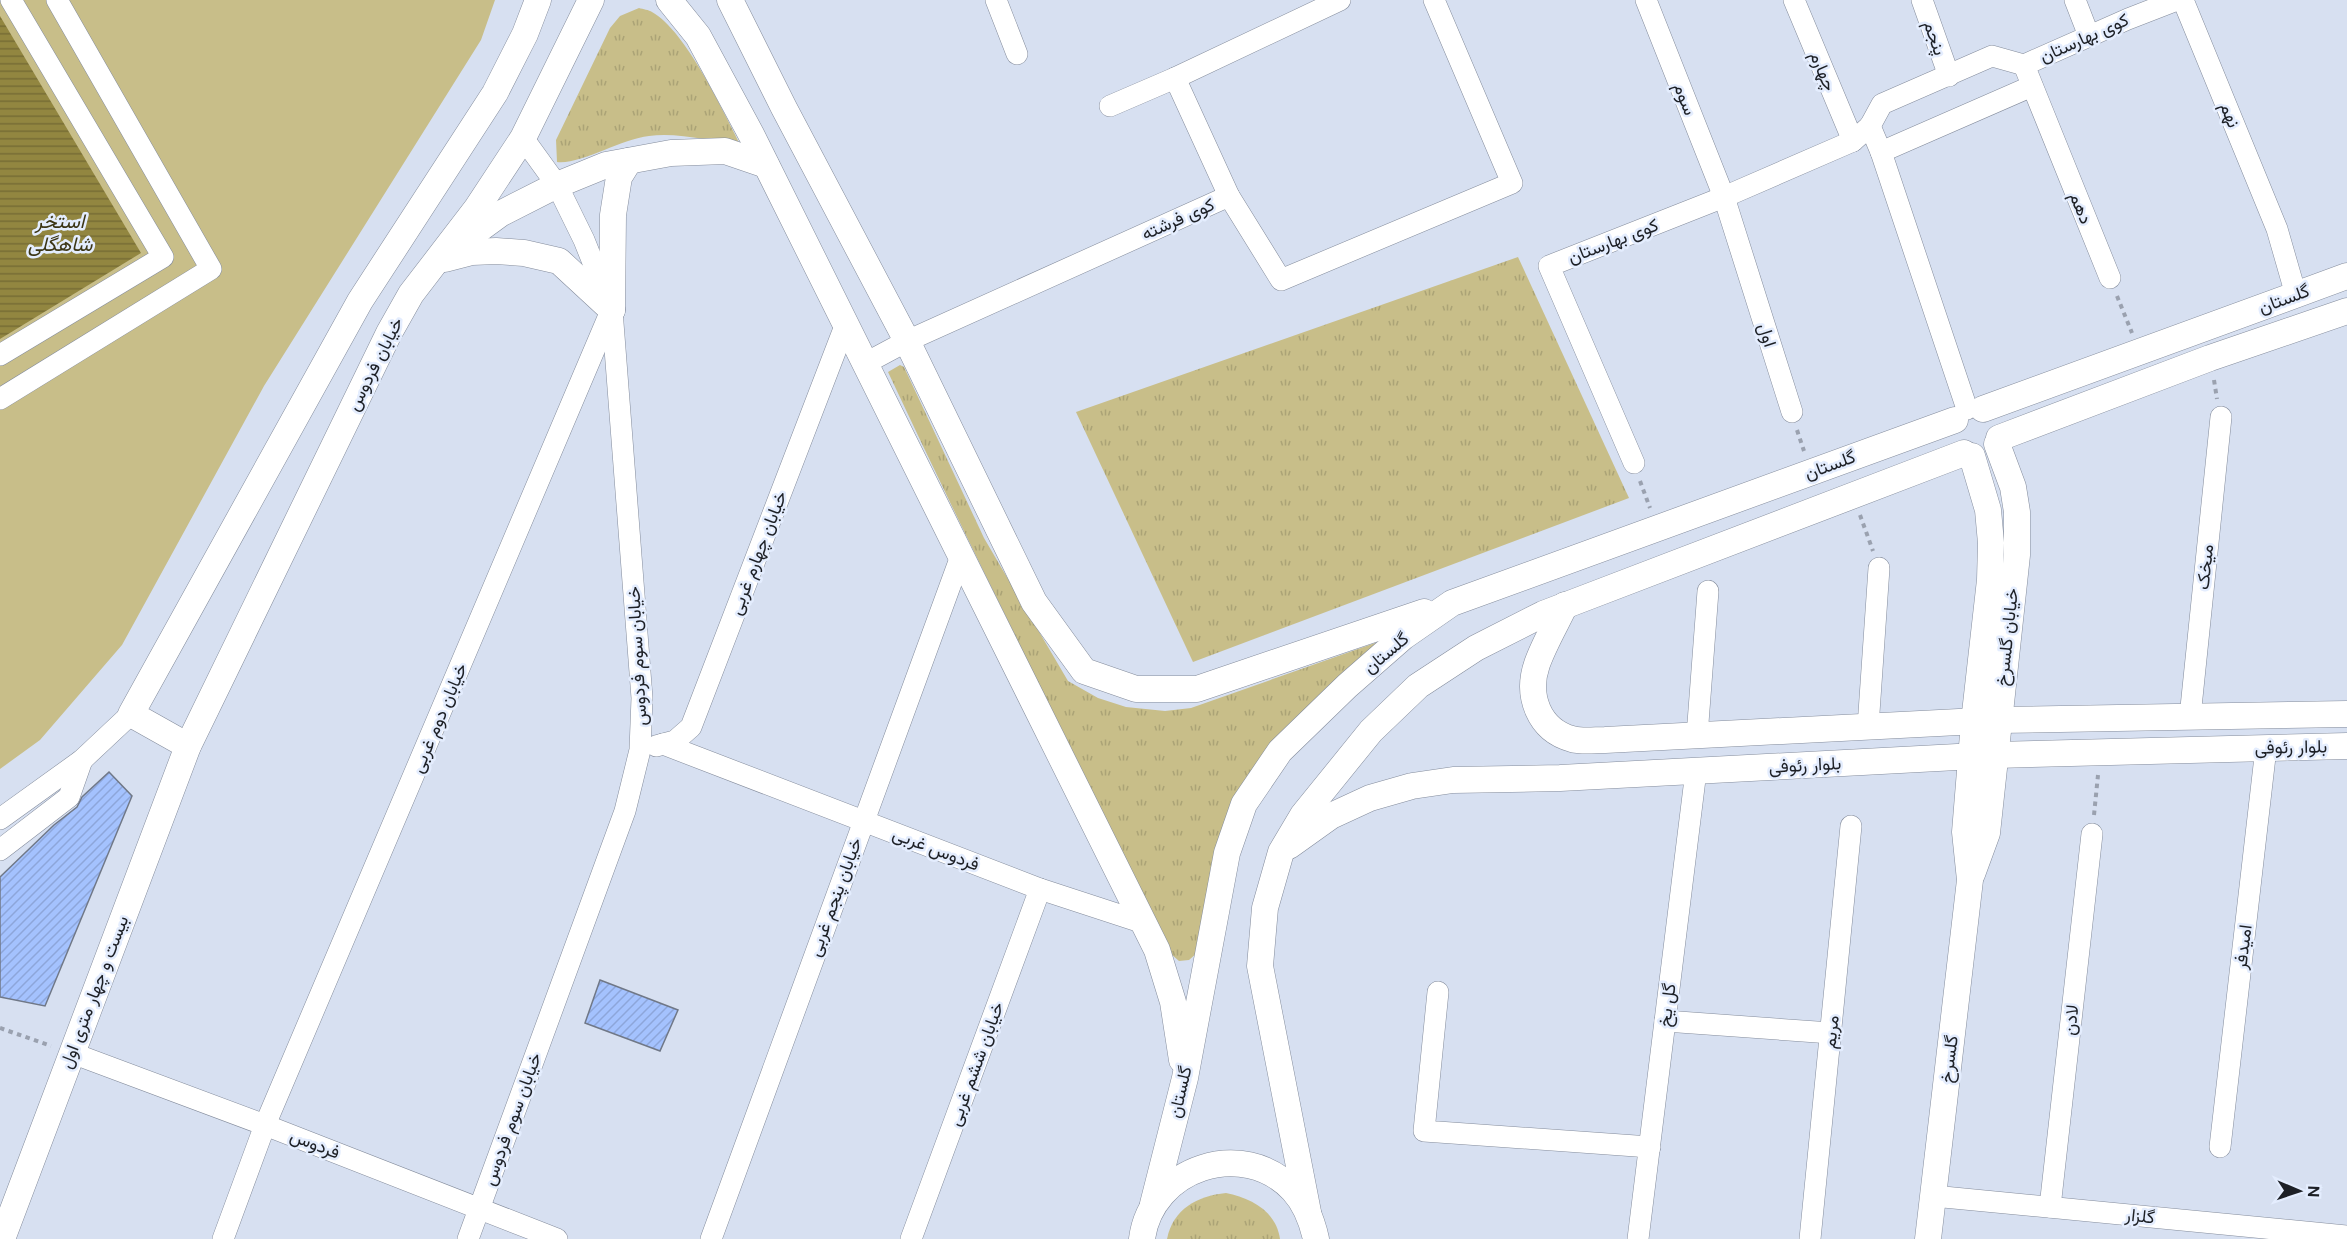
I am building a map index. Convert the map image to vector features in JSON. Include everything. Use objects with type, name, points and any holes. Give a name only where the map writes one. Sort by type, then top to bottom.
[{"type":"main road","points":[[188,746],[131,714],[360,301],[495,93],[525,34],[538,0]]},
{"type":"main road","name":"خیابان فردوس","points":[[188,746],[389,333],[411,294],[477,208],[523,138],[591,0]]},
{"type":"main road","points":[[669,0],[698,36],[766,165],[1157,950],[1173,1002],[1185,1078]]},
{"type":"main road","points":[[730,0],[784,108],[907,341],[1034,602],[1084,671],[1136,689],[1197,689],[1452,603]]},
{"type":"main road","points":[[434,263],[500,214],[557,185],[606,165],[671,153],[725,151],[766,165]]},
{"type":"main road","points":[[612,310],[613,215],[619,177],[629,161]]},
{"type":"main road","points":[[434,263],[456,255],[496,251],[524,253],[559,261],[612,310]]},
{"type":"main road","name":"گلستان","points":[[1153,1204],[1185,1078],[1227,853],[1244,804],[1280,751],[1339,694],[1403,638],[1452,603],[1810,473],[1968,412],[2347,276]]},
{"type":"main road","name":"گلستان","points":[[1998,441],[2210,358],[2347,311]]},
{"type":"main road","points":[[1968,412],[1996,417],[1999,424],[1998,441],[1985,454],[1968,454],[1958,448],[1952,435],[1968,412]]},
{"type":"main road","name":"خیابان گلسرخ","points":[[1986,721],[2017,555],[2017,512],[2013,486],[1998,441]]},
{"type":"main road","name":"گلستان","points":[[1308,1212],[1260,966],[1265,908],[1281,852],[1303,815],[1371,731],[1418,686],[1476,648],[1565,605],[1853,495],[1968,454]]},
{"type":"main road","name":"خیابان گلسرخ","points":[[1968,454],[1988,510],[1991,543],[1986,721],[1976,832]]},
{"type":"main road","name":"بلوار رئوفی","points":[[1565,605],[1537,665],[1533,688],[1538,710],[1549,728],[1573,739],[1697,736],[1986,721],[2347,714]]},
{"type":"main road","points":[[1696,771],[1697,736]]},
{"type":"main road","name":"بیست و چهار متری اول","points":[[2,1239],[188,746]]},
{"type":"main road","name":"بلوار رئوفی","points":[[1281,852],[1331,816],[1370,798],[1412,786],[1453,780],[1560,778],[1983,755],[2347,746]]},
{"type":"main road","name":"گلسرخ","points":[[1928,1239],[1976,832]]},
{"type":"main road","points":[[1141,1235],[1153,1204],[1171,1184],[1194,1169],[1220,1163],[1246,1164],[1272,1173],[1293,1190],[1308,1212],[1316,1239]]},
{"type":"street","points":[[0,355],[163,257],[10,0]]},
{"type":"street","points":[[0,399],[211,269],[57,0]]},
{"type":"street","points":[[996,0],[1017,54]]},
{"type":"street","points":[[1110,106],[1340,0]]},
{"type":"street","name":"کوی فرشته","points":[[864,364],[907,341],[1229,196],[1281,280],[1512,183],[1434,0]]},
{"type":"street","name":"سوم","points":[[1646,0],[1724,197]]},
{"type":"street","name":"چهارم","points":[[1794,0],[1853,141]]},
{"type":"street","name":"پنجم","points":[[1922,0],[1949,76]]},
{"type":"street","points":[[2075,0],[2089,36]]},
{"type":"street","name":"کوی بهارستان","points":[[1634,464],[1549,266],[1724,197],[1853,141],[1870,126],[1882,104],[1992,56],[2024,65],[2177,0]]},
{"type":"street","name":"نهم","points":[[2183,0],[2277,229],[2296,295]]},
{"type":"street","name":"دهم","points":[[2024,65],[2110,278]]},
{"type":"street","points":[[1175,78],[1229,196]]},
{"type":"street","name":"کوی بهارستان","points":[[1881,152],[2032,86]]},
{"type":"street","points":[[1870,126],[1881,152],[1968,412]]},
{"type":"street","name":"خیابان سوم فردوس","points":[[468,1239],[625,811],[640,750],[642,698],[612,310],[584,240],[557,185],[523,138]]},
{"type":"street","name":"اول","points":[[1724,197],[1792,412]]},
{"type":"street","name":"خیابان دوم غربی","points":[[223,1239],[266,1125],[612,310]]},
{"type":"street","name":"خیابان چهارم غربی","points":[[640,750],[675,741],[690,727],[845,326]]},
{"type":"street","name":"میخک","points":[[2190,717],[2221,417]]},
{"type":"street","name":"خیابان پنجم غربی","points":[[711,1239],[961,556]]},
{"type":"street","points":[[1868,727],[1879,568]]},
{"type":"street","points":[[1697,736],[1708,591]]},
{"type":"street","points":[[0,819],[82,759],[131,714]]},
{"type":"street","name":"فردوس غربی","points":[[663,744],[1040,889],[1144,923]]},
{"type":"street","name":"امیدفر","points":[[2220,1147],[2266,748]]},
{"type":"street","points":[[0,850],[69,796],[82,759]]},
{"type":"street","name":"گل یخ","points":[[1638,1239],[1696,771]]},
{"type":"street","name":"مریم","points":[[1810,1239],[1851,826]]},
{"type":"street","name":"لادن","points":[[2050,1207],[2092,834]]},
{"type":"street","name":"خیابان ششم غربی","points":[[911,1239],[1040,889]]},
{"type":"street","points":[[1438,992],[1424,1131],[1650,1147]]},
{"type":"street","points":[[1665,1021],[1831,1033]]},
{"type":"street","name":"فردوس","points":[[72,1053],[266,1125],[557,1239]]},
{"type":"street","name":"گلزار","points":[[1933,1196],[2312,1236],[2347,1236]]},
{"type":"path","points":[[2110,278],[2139,352]]},
{"type":"path","points":[[2210,358],[2221,417]]},
{"type":"path","points":[[1792,412],[1810,473]]},
{"type":"path","points":[[1634,464],[1658,528]]},
{"type":"path","points":[[1853,495],[1879,568]]},
{"type":"path","points":[[2092,834],[2100,752]]},
{"type":"path","points":[[0,1028],[72,1053]]},
{"type":"green space","points":[[0,0],[495,0],[481,40],[264,386],[122,645],[40,740],[0,769]]},
{"type":"green space","points":[[639,8],[652,12],[678,36],[714,93],[741,146],[683,136],[660,135],[638,138],[577,160],[557,162],[556,140],[610,28],[620,16]]},
{"type":"green space","points":[[1518,257],[1629,498],[1193,662],[1076,412]]},
{"type":"green space","points":[[900,365],[904,367],[984,538],[1068,681],[1098,698],[1126,707],[1165,711],[1191,708],[1392,637],[1339,676],[1284,732],[1227,817],[1211,866],[1208,897],[1197,953],[1189,960],[1179,961],[1171,954],[958,518],[888,372]]},
{"type":"green space","points":[[1226,1193],[1244,1198],[1261,1207],[1268,1213],[1278,1229],[1280,1239],[1167,1239],[1175,1220],[1188,1206],[1205,1197]]},
{"type":"water","name":"استخر شاهگلی","points":[[0,16],[141,253],[0,339]]},
{"type":"building","points":[[109,772],[132,796],[45,1006],[0,997],[0,877],[54,825],[77,807],[82,797]]},
{"type":"building","points":[[600,980],[678,1010],[660,1051],[585,1023]]}]
